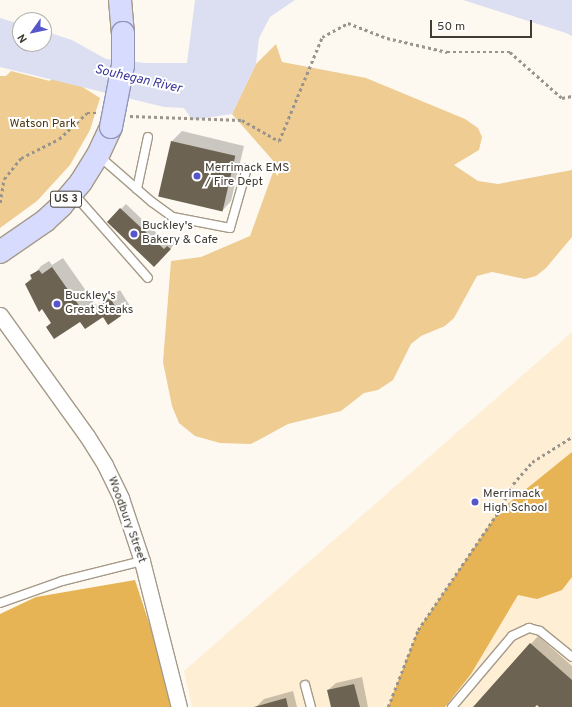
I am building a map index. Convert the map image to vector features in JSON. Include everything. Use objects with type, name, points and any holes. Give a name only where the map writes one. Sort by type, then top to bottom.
[{"type":"main road","name":"US 3","points":[[0,252],[45,221],[72,193],[98,155],[112,119],[123,65],[120,0]]},
{"type":"street","name":"Woodbury Street","points":[[0,315],[105,465],[121,498],[142,561],[178,707]]},
{"type":"lane","points":[[137,190],[148,137]]},
{"type":"lane","points":[[98,155],[137,190],[174,217],[230,228],[247,168]]},
{"type":"lane","points":[[72,193],[148,278]]},
{"type":"lane","points":[[0,603],[62,581],[142,561]]},
{"type":"lane","points":[[452,707],[512,636],[528,628],[540,631],[572,657]]},
{"type":"lane","points":[[305,685],[311,707]]},
{"type":"path","points":[[0,203],[4,179],[21,158],[59,139],[87,113],[112,119],[242,120],[279,140],[322,37],[348,23],[386,38],[447,52],[510,52],[562,98],[572,96]]},
{"type":"path","points":[[388,707],[418,630],[499,511],[513,484],[532,462],[572,437]]},
{"type":"shaded area","name":"Merrimack High School","points":[[572,332],[572,707],[192,707],[184,671]]},
{"type":"shaded area","points":[[572,452],[572,577],[562,590],[537,599],[518,595],[471,674],[445,707],[388,707],[418,630],[499,511]]},
{"type":"shaded area","points":[[135,580],[169,684],[174,707],[0,707],[0,614],[36,597]]},
{"type":"green space","points":[[276,44],[282,62],[366,78],[465,119],[478,128],[482,137],[479,150],[454,165],[478,181],[498,184],[572,170],[572,237],[546,268],[536,276],[525,279],[492,272],[477,276],[454,318],[445,326],[421,336],[411,344],[393,380],[378,390],[364,393],[341,411],[288,424],[251,444],[220,443],[195,436],[179,423],[172,406],[163,362],[171,261],[201,257],[250,236],[276,164],[232,114],[256,64]]},
{"type":"green space","name":"Watson Park","points":[[11,71],[50,81],[54,75],[81,86],[100,98],[90,130],[70,165],[37,201],[0,228],[0,76],[6,76]]},
{"type":"water","name":"Souhegan River","points":[[195,0],[295,0],[270,17],[259,38],[256,64],[232,114],[192,120],[184,108],[164,107],[0,67],[0,18],[12,22],[12,52],[52,52],[52,34],[72,40],[106,59],[146,63],[187,63]]},
{"type":"water","points":[[463,0],[572,0],[572,36],[566,33]]},
{"type":"building","name":"Merrimack EMS / Fire Dept","points":[[171,141],[235,156],[222,211],[158,197]]},
{"type":"building","name":"Buckley's Bakery & Cafe","points":[[120,208],[164,249],[167,246],[171,249],[154,267],[107,222]]},
{"type":"building","name":"Buckley's Great Steaks","points":[[52,267],[85,314],[110,298],[121,316],[108,325],[103,317],[85,329],[80,322],[54,339],[46,327],[51,323],[42,309],[39,312],[25,284],[32,279],[30,275],[39,270],[42,274]]},
{"type":"building","points":[[530,643],[572,680],[572,707],[539,707],[537,705],[535,707],[473,707]]},
{"type":"building","points":[[354,684],[360,707],[331,707],[327,690]]},
{"type":"building","points":[[286,698],[288,707],[254,707]]},
{"type":"place","name":"Merrimack EMS / Fire Dept","points":[[197,176]]},
{"type":"place","name":"Buckley's Bakery & Cafe","points":[[134,234]]},
{"type":"place","name":"Buckley's Great Steaks","points":[[57,304]]},
{"type":"place","name":"Merrimack High School","points":[[475,502]]}]
